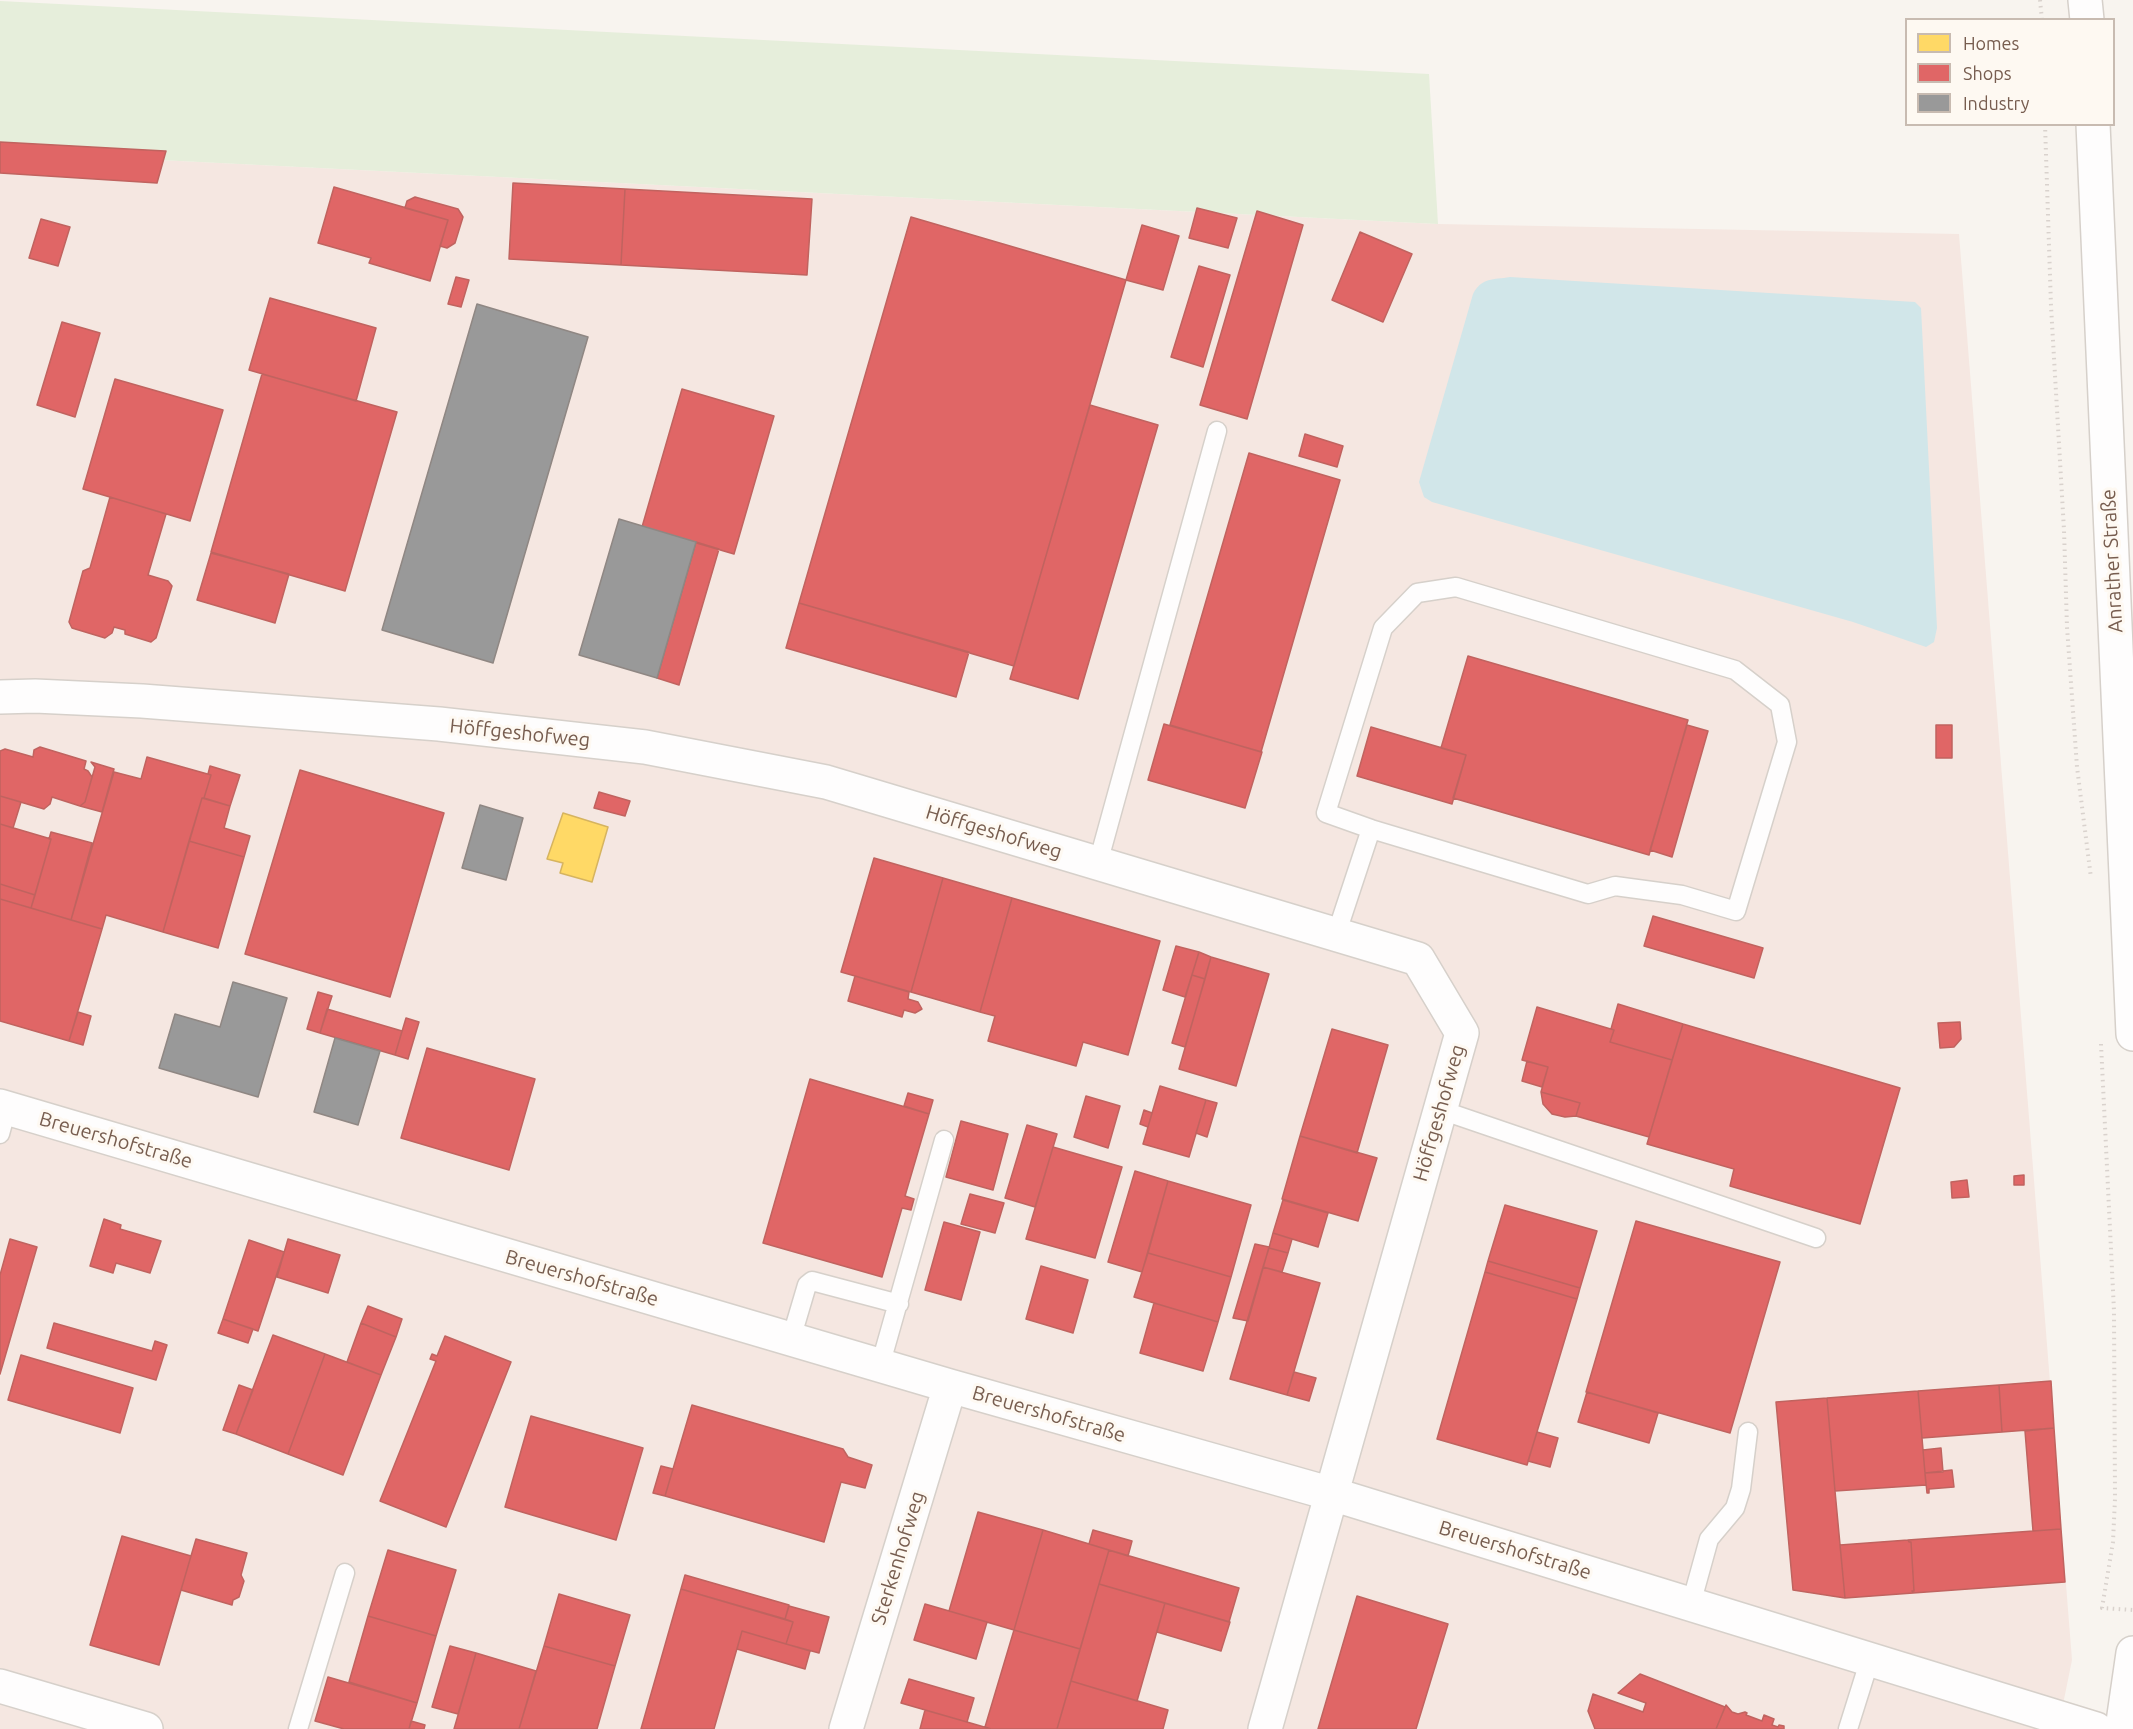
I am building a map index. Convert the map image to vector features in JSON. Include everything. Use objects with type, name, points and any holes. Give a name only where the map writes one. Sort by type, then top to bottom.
[{"type":"street","points":[[2085,0],[2087,18]]},
{"type":"street","name":"Anrather Straße","points":[[2093,126],[2126,708],[2133,1034]]},
{"type":"street","name":"Höffgeshofweg","points":[[0,697],[35,696],[142,701],[439,724],[645,747],[826,782],[1419,959],[1462,1033],[1332,1494]]},
{"type":"street","name":"Breuershofstraße","points":[[2,1116],[1332,1494],[2096,1729]]},
{"type":"street","name":"Sterkenhofweg","points":[[846,1729],[950,1386]]},
{"type":"street","points":[[1265,1729],[1332,1494]]},
{"type":"street","points":[[2122,1729],[2133,1653]]},
{"type":"street","points":[[0,1686],[146,1729]]},
{"type":"lane","points":[[1098,863],[1217,430]]},
{"type":"lane","points":[[1456,587],[1735,670],[1780,705],[1787,742],[1737,911],[1682,895],[1615,886],[1588,894],[1371,829],[1326,813],[1383,628],[1417,593],[1456,587]]},
{"type":"lane","points":[[1336,934],[1371,829]]},
{"type":"lane","points":[[1441,1110],[1816,1238]]},
{"type":"lane","points":[[880,1366],[944,1140]]},
{"type":"lane","points":[[791,1340],[807,1285],[812,1281],[898,1304]]},
{"type":"lane","points":[[1691,1604],[1709,1539],[1735,1508],[1741,1489],[1748,1432]]},
{"type":"lane","points":[[298,1729],[345,1573]]},
{"type":"lane","points":[[1848,1729],[1870,1659]]},
{"type":"path","points":[[2040,0],[2042,18]]},
{"type":"path","points":[[2046,126],[2051,306],[2064,530],[2067,627],[2077,767],[2091,880]]},
{"type":"path","points":[[2100,1034],[2114,1311],[2115,1420],[2113,1542],[2102,1608],[2133,1610]]},
{"type":"shaded area","points":[[0,152],[1438,224],[1959,234],[2072,1660],[2058,1729],[0,1729]]},
{"type":"shaded area","points":[[1510,277],[1915,302],[1921,308],[1937,628],[1934,642],[1926,647],[1853,622],[1432,502],[1424,497],[1419,482],[1473,294],[1484,282]]},
{"type":"green space","points":[[0,1],[1429,74],[1438,224],[0,152]]},
{"type":"building: Homes","points":[[563,813],[608,827],[592,882],[560,873],[563,863],[547,859]]},
{"type":"building: Shops","points":[[0,142],[166,151],[157,183],[0,173]]},
{"type":"building: Shops","points":[[513,183],[625,189],[621,265],[509,259]]},
{"type":"building: Shops","points":[[334,187],[448,220],[430,281],[369,263],[371,258],[318,243]]},
{"type":"building: Shops","points":[[625,189],[812,199],[807,275],[621,265]]},
{"type":"building: Shops","points":[[415,197],[458,209],[463,217],[455,243],[447,248],[440,246],[448,220],[405,208],[407,201]]},
{"type":"building: Shops","points":[[1197,208],[1237,218],[1228,248],[1189,238]]},
{"type":"building: Shops","points":[[1257,211],[1303,225],[1247,419],[1200,405]]},
{"type":"building: Shops","points":[[911,217],[1126,280],[1014,666],[799,603]]},
{"type":"building: Shops","points":[[41,219],[70,227],[58,266],[29,258]]},
{"type":"building: Shops","points":[[1142,225],[1179,236],[1163,290],[1126,280]]},
{"type":"building: Shops","points":[[1360,232],[1412,254],[1383,322],[1332,300]]},
{"type":"building: Shops","points":[[1199,266],[1230,275],[1203,367],[1171,357]]},
{"type":"building: Shops","points":[[456,277],[469,280],[461,307],[448,304]]},
{"type":"building: Shops","points":[[270,298],[376,328],[356,401],[249,370]]},
{"type":"building: Shops","points":[[62,322],[100,333],[75,417],[37,405]]},
{"type":"building: Shops","points":[[262,374],[397,412],[345,591],[211,552]]},
{"type":"building: Shops","points":[[115,379],[223,410],[190,521],[83,489]]},
{"type":"building: Shops","points":[[682,389],[774,416],[734,554],[642,527]]},
{"type":"building: Shops","points":[[1090,405],[1158,425],[1078,699],[1010,679]]},
{"type":"building: Shops","points":[[1305,434],[1343,446],[1337,467],[1299,456]]},
{"type":"building: Shops","points":[[1249,453],[1340,480],[1261,752],[1170,725]]},
{"type":"building: Shops","points":[[110,497],[166,514],[148,575],[168,581],[172,586],[156,638],[151,642],[125,634],[125,630],[114,627],[112,633],[105,638],[72,628],[69,622],[83,571],[90,568]]},
{"type":"building: Shops","points":[[696,542],[719,549],[679,685],[657,678]]},
{"type":"building: Shops","points":[[211,553],[289,574],[275,623],[197,600]]},
{"type":"building: Shops","points":[[799,603],[969,652],[956,697],[786,648]]},
{"type":"building: Shops","points":[[1468,656],[1688,720],[1649,855],[1453,798],[1466,755],[1441,748]]},
{"type":"building: Shops","points":[[1164,724],[1262,752],[1245,808],[1148,780]]},
{"type":"building: Shops","points":[[1687,725],[1708,731],[1672,857],[1650,850]]},
{"type":"building: Shops","points":[[1936,725],[1952,725],[1952,758],[1936,758]]},
{"type":"building: Shops","points":[[1371,727],[1466,755],[1452,804],[1357,776]]},
{"type":"building: Shops","points":[[40,747],[86,761],[84,769],[92,777],[85,802],[80,806],[52,797],[50,804],[44,809],[0,796],[0,751],[5,749],[33,757],[34,750]]},
{"type":"building: Shops","points":[[147,757],[211,775],[204,798],[202,798],[163,932],[106,915],[102,929],[71,920],[114,772],[141,779]]},
{"type":"building: Shops","points":[[91,762],[114,769],[102,812],[80,806],[85,802],[95,767]]},
{"type":"building: Shops","points":[[210,766],[240,775],[230,806],[204,798],[211,775],[208,774]]},
{"type":"building: Shops","points":[[300,770],[444,813],[390,997],[245,954]]},
{"type":"building: Shops","points":[[599,792],[630,801],[625,816],[594,808]]},
{"type":"building: Shops","points":[[0,796],[21,802],[13,828],[0,824]]},
{"type":"building: Shops","points":[[202,798],[230,806],[224,828],[250,836],[244,857],[189,841]]},
{"type":"building: Shops","points":[[0,824],[51,839],[35,895],[0,884]]},
{"type":"building: Shops","points":[[51,832],[92,843],[71,920],[31,908]]},
{"type":"building: Shops","points":[[189,841],[244,857],[218,948],[163,932]]},
{"type":"building: Shops","points":[[874,858],[943,878],[911,992],[841,972]]},
{"type":"building: Shops","points":[[943,878],[1012,898],[980,1012],[911,992]]},
{"type":"building: Shops","points":[[0,884],[35,895],[31,908],[0,899]]},
{"type":"building: Shops","points":[[1012,898],[1160,941],[1128,1055],[1083,1042],[1076,1066],[988,1041],[995,1016],[980,1012]]},
{"type":"building: Shops","points":[[0,899],[102,929],[69,1041],[0,1021]]},
{"type":"building: Shops","points":[[1653,916],[1763,948],[1754,978],[1644,946]]},
{"type":"building: Shops","points":[[1176,946],[1199,952],[1185,997],[1163,990]]},
{"type":"building: Shops","points":[[1199,952],[1211,957],[1205,979],[1192,975]]},
{"type":"building: Shops","points":[[1211,957],[1269,974],[1236,1086],[1179,1069]]},
{"type":"building: Shops","points":[[1192,975],[1205,979],[1185,1047],[1172,1043]]},
{"type":"building: Shops","points":[[855,976],[909,992],[908,999],[918,1002],[922,1009],[915,1013],[904,1010],[902,1017],[848,1001]]},
{"type":"building: Shops","points":[[318,992],[332,996],[320,1033],[307,1029]]},
{"type":"building: Shops","points":[[1618,1004],[1683,1024],[1672,1060],[1610,1042]]},
{"type":"building: Shops","points":[[1537,1007],[1614,1030],[1610,1042],[1672,1060],[1649,1137],[1576,1116],[1580,1103],[1541,1092],[1548,1067],[1522,1060]]},
{"type":"building: Shops","points":[[327,1009],[402,1031],[395,1055],[320,1033]]},
{"type":"building: Shops","points":[[78,1012],[91,1016],[83,1045],[69,1041]]},
{"type":"building: Shops","points":[[406,1018],[419,1022],[408,1059],[395,1055]]},
{"type":"building: Shops","points":[[1960,1022],[1961,1039],[1954,1047],[1940,1048],[1938,1023]]},
{"type":"building: Shops","points":[[1683,1024],[1900,1088],[1860,1224],[1730,1186],[1734,1169],[1647,1144]]},
{"type":"building: Shops","points":[[1332,1029],[1388,1045],[1357,1153],[1300,1136]]},
{"type":"building: Shops","points":[[427,1048],[535,1079],[509,1170],[401,1138]]},
{"type":"building: Shops","points":[[1527,1061],[1548,1067],[1542,1087],[1522,1081]]},
{"type":"building: Shops","points":[[810,1079],[929,1114],[905,1196],[914,1199],[911,1210],[902,1208],[882,1277],[763,1243]]},
{"type":"building: Shops","points":[[1160,1086],[1206,1100],[1189,1157],[1143,1144]]},
{"type":"building: Shops","points":[[1541,1092],[1580,1103],[1576,1116],[1565,1117],[1552,1114],[1543,1104]]},
{"type":"building: Shops","points":[[908,1093],[933,1100],[929,1114],[904,1106]]},
{"type":"building: Shops","points":[[1086,1096],[1120,1106],[1108,1148],[1074,1137]]},
{"type":"building: Shops","points":[[1206,1100],[1217,1103],[1207,1137],[1196,1133]]},
{"type":"building: Shops","points":[[1144,1110],[1152,1113],[1148,1127],[1140,1124]]},
{"type":"building: Shops","points":[[961,1121],[1008,1134],[993,1190],[946,1177]]},
{"type":"building: Shops","points":[[1027,1125],[1057,1134],[1035,1207],[1005,1198]]},
{"type":"building: Shops","points":[[1300,1136],[1377,1158],[1358,1221],[1282,1199]]},
{"type":"building: Shops","points":[[1053,1147],[1122,1167],[1095,1258],[1026,1239]]},
{"type":"building: Shops","points":[[1135,1171],[1168,1181],[1142,1272],[1108,1262]]},
{"type":"building: Shops","points":[[2024,1175],[2024,1185],[2014,1185],[2014,1176]]},
{"type":"building: Shops","points":[[1967,1180],[1969,1197],[1952,1198],[1951,1182]]},
{"type":"building: Shops","points":[[1168,1181],[1251,1205],[1231,1277],[1148,1253]]},
{"type":"building: Shops","points":[[970,1194],[1004,1203],[995,1233],[961,1224]]},
{"type":"building: Shops","points":[[1283,1200],[1328,1213],[1318,1247],[1273,1233]]},
{"type":"building: Shops","points":[[1505,1205],[1597,1231],[1580,1288],[1488,1261]]},
{"type":"building: Shops","points":[[104,1219],[121,1225],[120,1229],[161,1241],[150,1273],[116,1263],[113,1273],[90,1266]]},
{"type":"building: Shops","points":[[1636,1221],[1780,1262],[1730,1433],[1586,1392]]},
{"type":"building: Shops","points":[[944,1222],[980,1232],[961,1300],[925,1290]]},
{"type":"building: Shops","points":[[1273,1233],[1292,1239],[1288,1253],[1269,1248]]},
{"type":"building: Shops","points":[[10,1239],[37,1247],[0,1374],[0,1275]]},
{"type":"building: Shops","points":[[288,1239],[340,1255],[328,1293],[277,1277]]},
{"type":"building: Shops","points":[[249,1240],[284,1252],[258,1331],[223,1319]]},
{"type":"building: Shops","points":[[1255,1244],[1269,1247],[1248,1321],[1233,1318]]},
{"type":"building: Shops","points":[[1269,1248],[1288,1253],[1282,1272],[1263,1267]]},
{"type":"building: Shops","points":[[1148,1253],[1231,1277],[1218,1322],[1134,1297]]},
{"type":"building: Shops","points":[[1488,1261],[1580,1288],[1577,1299],[1485,1272]]},
{"type":"building: Shops","points":[[1041,1266],[1088,1280],[1073,1333],[1026,1319]]},
{"type":"building: Shops","points":[[1263,1267],[1320,1283],[1287,1395],[1230,1379]]},
{"type":"building: Shops","points":[[1485,1272],[1577,1299],[1527,1465],[1437,1439]]},
{"type":"building: Shops","points":[[1154,1303],[1218,1322],[1203,1371],[1140,1353]]},
{"type":"building: Shops","points":[[368,1306],[402,1319],[396,1337],[361,1323]]},
{"type":"building: Shops","points":[[223,1319],[253,1329],[248,1343],[218,1333]]},
{"type":"building: Shops","points":[[54,1323],[152,1351],[155,1341],[167,1345],[156,1380],[47,1348]]},
{"type":"building: Shops","points":[[361,1323],[396,1337],[381,1375],[347,1362]]},
{"type":"building: Shops","points":[[273,1335],[325,1354],[288,1454],[236,1434]]},
{"type":"building: Shops","points":[[445,1336],[511,1362],[446,1527],[380,1501],[436,1361],[430,1359],[432,1354],[437,1356]]},
{"type":"building: Shops","points":[[325,1354],[381,1375],[343,1475],[288,1454]]},
{"type":"building: Shops","points":[[21,1355],[133,1388],[120,1433],[8,1400]]},
{"type":"building: Shops","points":[[1294,1372],[1316,1378],[1309,1401],[1287,1395]]},
{"type":"building: Shops","points":[[2051,1381],[2054,1428],[2002,1432],[1999,1385]]},
{"type":"building: Shops","points":[[239,1385],[253,1390],[236,1434],[223,1430]]},
{"type":"building: Shops","points":[[1999,1385],[2002,1432],[1922,1438],[1918,1391]]},
{"type":"building: Shops","points":[[1918,1391],[1926,1485],[1835,1491],[1827,1398]]},
{"type":"building: Shops","points":[[1587,1392],[1658,1413],[1649,1443],[1578,1422]]},
{"type":"building: Shops","points":[[1827,1398],[1845,1598],[1793,1590],[1776,1402]]},
{"type":"building: Shops","points":[[692,1405],[843,1449],[848,1457],[872,1465],[865,1488],[841,1482],[824,1542],[665,1496]]},
{"type":"building: Shops","points":[[531,1416],[643,1448],[616,1540],[505,1507]]},
{"type":"building: Shops","points":[[2054,1428],[2061,1529],[2033,1531],[2025,1431]]},
{"type":"building: Shops","points":[[1537,1432],[1558,1438],[1550,1467],[1528,1461]]},
{"type":"building: Shops","points":[[1941,1448],[1943,1472],[1925,1473],[1923,1450]]},
{"type":"building: Shops","points":[[661,1466],[673,1469],[665,1496],[653,1493]]},
{"type":"building: Shops","points":[[1952,1470],[1954,1487],[1929,1489],[1927,1493],[1925,1473]]},
{"type":"building: Shops","points":[[978,1512],[1043,1530],[1014,1630],[949,1611]]},
{"type":"building: Shops","points":[[2061,1529],[2065,1582],[1913,1593],[1912,1591],[1914,1591],[1911,1542],[1908,1540]]},
{"type":"building: Shops","points":[[1043,1530],[1109,1550],[1080,1649],[1014,1630]]},
{"type":"building: Shops","points":[[1093,1530],[1132,1541],[1128,1556],[1089,1544]]},
{"type":"building: Shops","points":[[122,1536],[191,1556],[159,1665],[90,1645]]},
{"type":"building: Shops","points":[[196,1539],[247,1553],[241,1575],[244,1581],[239,1597],[233,1600],[232,1605],[181,1590]]},
{"type":"building: Shops","points":[[1908,1540],[1911,1542],[1913,1593],[1845,1598],[1840,1545]]},
{"type":"building: Shops","points":[[388,1550],[456,1570],[436,1636],[368,1616]]},
{"type":"building: Shops","points":[[1109,1550],[1239,1588],[1229,1622],[1099,1584]]},
{"type":"building: Shops","points":[[685,1575],[789,1605],[785,1619],[681,1589]]},
{"type":"building: Shops","points":[[1099,1584],[1165,1603],[1137,1701],[1071,1681]]},
{"type":"building: Shops","points":[[681,1589],[793,1622],[786,1644],[742,1631],[714,1729],[641,1729]]},
{"type":"building: Shops","points":[[559,1594],[630,1615],[615,1666],[544,1646]]},
{"type":"building: Shops","points":[[1357,1596],[1448,1624],[1416,1729],[1318,1729]]},
{"type":"building: Shops","points":[[1165,1603],[1230,1622],[1221,1651],[1157,1632]]},
{"type":"building: Shops","points":[[925,1604],[987,1622],[976,1659],[914,1640]]},
{"type":"building: Shops","points":[[789,1606],[829,1617],[819,1653],[786,1644],[793,1622],[785,1619]]},
{"type":"building: Shops","points":[[368,1616],[436,1636],[417,1703],[349,1682]]},
{"type":"building: Shops","points":[[1014,1630],[1080,1649],[1057,1729],[991,1729],[985,1727]]},
{"type":"building: Shops","points":[[742,1631],[810,1651],[805,1669],[737,1649]]},
{"type":"building: Shops","points":[[450,1646],[476,1653],[458,1714],[432,1707]]},
{"type":"building: Shops","points":[[544,1646],[615,1666],[597,1729],[519,1729]]},
{"type":"building: Shops","points":[[476,1653],[536,1671],[519,1729],[454,1729]]},
{"type":"building: Shops","points":[[1640,1674],[1725,1707],[1716,1729],[1595,1729],[1588,1711],[1593,1694],[1643,1712],[1646,1703],[1618,1693]]},
{"type":"building: Shops","points":[[328,1677],[417,1703],[409,1729],[344,1729],[315,1721]]},
{"type":"building: Shops","points":[[909,1679],[974,1698],[967,1722],[901,1703]]},
{"type":"building: Shops","points":[[1071,1681],[1168,1710],[1163,1729],[1057,1729]]},
{"type":"building: Shops","points":[[1726,1705],[1732,1712],[1738,1714],[1745,1712],[1746,1715],[1762,1721],[1764,1715],[1774,1719],[1772,1725],[1784,1726],[1784,1729],[1716,1729]]},
{"type":"building: Shops","points":[[925,1710],[967,1722],[991,1729],[920,1729]]},
{"type":"building: Shops","points":[[411,1721],[425,1725],[424,1729],[409,1729]]},
{"type":"building: Industry","points":[[477,304],[588,337],[493,663],[382,630]]},
{"type":"building: Industry","points":[[619,519],[696,542],[657,678],[579,655]]},
{"type":"building: Industry","points":[[480,805],[523,818],[506,880],[462,868]]},
{"type":"building: Industry","points":[[233,982],[287,998],[258,1097],[159,1068],[175,1014],[220,1027]]},
{"type":"building: Industry","points":[[335,1038],[380,1051],[358,1125],[314,1112]]}]
